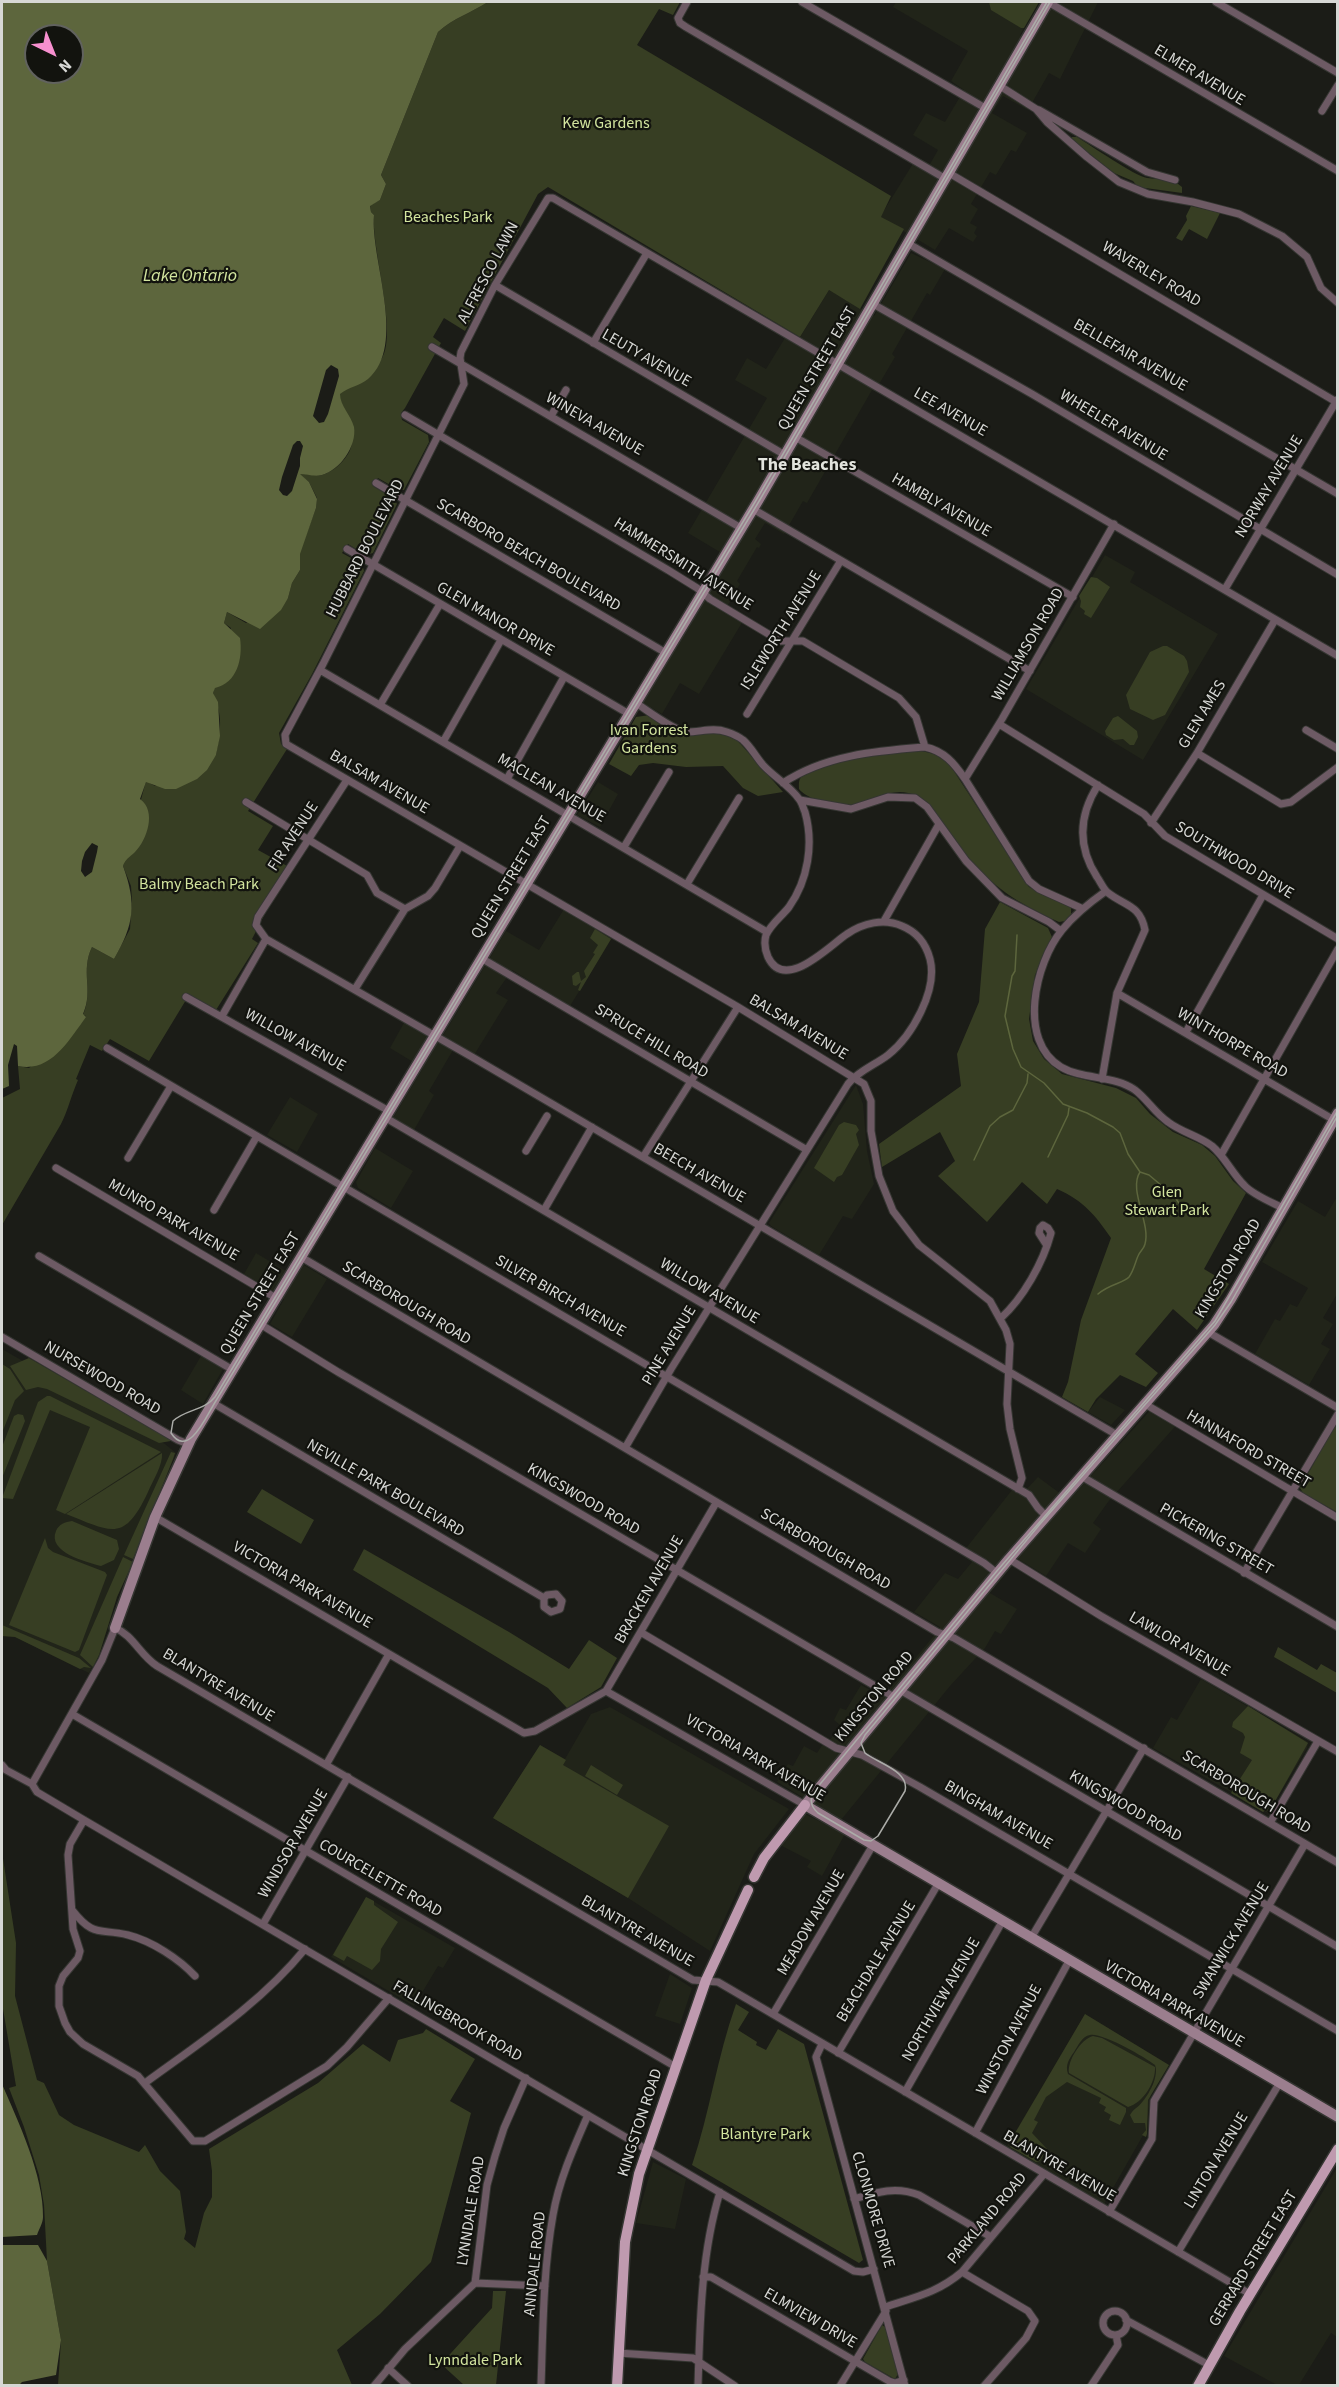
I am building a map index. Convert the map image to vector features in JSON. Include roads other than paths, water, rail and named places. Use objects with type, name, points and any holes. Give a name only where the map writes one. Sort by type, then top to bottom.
[{"type":"main road","name":"QUEEN STREET EAST","points":[[115,1628],[155,1517],[188,1444],[753,509],[1048,2]]},
{"type":"main road","name":"KINGSTON ROAD","points":[[616,2385],[627,2224],[647,2149],[706,1980],[764,1858],[805,1805],[997,1573],[1208,1332],[1231,1299],[1336,1116]]},
{"type":"main road","name":"VICTORIA PARK AVENUE","points":[[805,1805],[1338,2117]]},
{"type":"main road","name":"GERRARD STREET EAST","points":[[1198,2385],[1338,2149]]},
{"type":"street","name":"WAVERLEY ROAD","points":[[687,2],[678,18],[680,23],[693,32],[948,176],[1337,401]]},
{"type":"street","points":[[802,2],[987,109]]},
{"type":"street","name":"ELMER AVENUE","points":[[1048,2],[1338,171]]},
{"type":"street","points":[[1216,2],[1338,73]]},
{"type":"street","points":[[1322,111],[1338,86]]},
{"type":"street","points":[[1000,87],[1147,172],[1175,180]]},
{"type":"street","points":[[1036,109],[1047,122],[1087,157],[1126,186],[1148,194],[1193,202],[1239,214],[1282,236],[1306,257],[1321,288],[1338,303]]},
{"type":"street","name":"LEE AVENUE","points":[[548,198],[553,198],[1338,656]]},
{"type":"street","name":"ALFRESCO LAWN","points":[[461,363],[461,352],[495,285],[548,198]]},
{"type":"street","name":"BELLEFAIR AVENUE","points":[[909,244],[1338,494]]},
{"type":"street","points":[[593,344],[646,253]]},
{"type":"street","name":"LEUTY AVENUE","points":[[495,285],[785,455]]},
{"type":"street","name":"WHEELER AVENUE","points":[[873,304],[1032,394],[1338,575]]},
{"type":"street","name":"WINEVA AVENUE","points":[[432,347],[741,528]]},
{"type":"street","name":"HUBBARD BOULEVARD","points":[[286,744],[285,735],[464,384],[461,363]]},
{"type":"street","points":[[551,416],[566,390]]},
{"type":"street","name":"NORWAY AVENUE","points":[[1225,589],[1337,401]]},
{"type":"street","name":"HAMMERSMITH AVENUE","points":[[405,415],[668,570],[780,641],[803,641],[904,702],[916,717],[925,747]]},
{"type":"street","name":"HAMBLY AVENUE","points":[[795,437],[1073,597]]},
{"type":"street","name":"SCARBORO BEACH BOULEVARD","points":[[376,483],[666,653]]},
{"type":"street","points":[[753,509],[840,562],[1030,671]]},
{"type":"street","name":"WILLIAMSON ROAD","points":[[965,778],[999,724],[1114,524]]},
{"type":"street","name":"GLEN MANOR DRIVE","points":[[347,549],[629,714]]},
{"type":"street","name":"ISLEWORTH AVENUE","points":[[747,714],[840,562]]},
{"type":"street","points":[[380,705],[440,604]]},
{"type":"street","name":"GLEN AMES","points":[[1151,823],[1197,753],[1275,620]]},
{"type":"street","points":[[444,742],[501,640]]},
{"type":"street","name":"MACLEAN AVENUE","points":[[320,670],[767,932]]},
{"type":"street","points":[[507,778],[564,677]]},
{"type":"street","points":[[636,703],[681,730],[712,729],[739,737],[763,765],[800,800],[805,814],[809,845],[807,867],[791,905],[767,932],[765,948],[770,961],[781,968],[792,970],[821,955],[847,933],[884,921],[907,928],[923,943],[931,962],[930,988],[920,1014],[895,1049],[854,1076]]},
{"type":"street","name":"SOUTHWOOD DRIVE","points":[[999,724],[1144,814],[1165,836],[1338,939]]},
{"type":"street","points":[[1306,730],[1338,748]]},
{"type":"street","name":"BALSAM AVENUE","points":[[286,744],[738,1007],[864,1084],[869,1095],[871,1131],[877,1169],[893,1211],[919,1245],[983,1294],[1001,1318],[1010,1344],[1007,1404],[1010,1429],[1022,1478],[1018,1489]]},
{"type":"street","points":[[783,783],[799,772],[844,758],[884,750],[925,747],[944,754],[965,778],[1029,881],[1039,889],[1082,908]]},
{"type":"street","points":[[1197,753],[1281,804],[1291,802],[1338,767]]},
{"type":"street","points":[[624,847],[669,772]]},
{"type":"street","name":"FIR AVENUE","points":[[266,939],[256,924],[258,917],[347,780]]},
{"type":"street","points":[[1098,785],[1082,820],[1082,838],[1088,862],[1106,891],[1137,911],[1145,930],[1117,993],[1102,1079]]},
{"type":"street","points":[[800,800],[851,809],[888,797],[910,796],[927,807],[966,861],[1002,898],[1049,922],[1061,931]]},
{"type":"street","points":[[687,884],[739,798]]},
{"type":"street","points":[[246,802],[368,875],[378,893],[405,909]]},
{"type":"street","points":[[884,921],[939,824]]},
{"type":"street","points":[[355,989],[405,909],[428,896],[435,888],[460,846]]},
{"type":"street","points":[[1106,891],[1082,908],[1061,931],[1039,976],[1035,991],[1035,1027],[1041,1044],[1060,1066],[1135,1090],[1168,1122],[1210,1145],[1221,1155],[1246,1187],[1283,1208]]},
{"type":"street","points":[[1186,1032],[1263,895]]},
{"type":"street","points":[[222,1016],[266,939]]},
{"type":"street","name":"BEECH AVENUE","points":[[266,939],[435,1035],[1117,1435]]},
{"type":"street","points":[[1221,1155],[1338,949]]},
{"type":"street","name":"SPRUCE HILL ROAD","points":[[481,958],[807,1150]]},
{"type":"street","name":"WINTHORPE ROAD","points":[[1117,993],[1336,1116]]},
{"type":"street","name":"WILLOW AVENUE","points":[[186,997],[222,1016],[544,1210],[1018,1489]]},
{"type":"street","points":[[643,1157],[738,1007]]},
{"type":"street","name":"SILVER BIRCH AVENUE","points":[[107,1048],[984,1563],[997,1573]]},
{"type":"street","name":"PINE AVENUE","points":[[625,1448],[854,1076]]},
{"type":"street","points":[[128,1158],[171,1086]]},
{"type":"street","points":[[526,1151],[547,1116]]},
{"type":"street","points":[[544,1210],[592,1127]]},
{"type":"street","points":[[214,1210],[257,1136]]},
{"type":"street","name":"MUNRO PARK AVENUE","points":[[56,1168],[276,1298]]},
{"type":"street","points":[[1001,1318],[1008,1312],[1032,1276],[1046,1244]]},
{"type":"street","points":[[39,1256],[233,1370]]},
{"type":"street","name":"SCARBOROUGH ROAD","points":[[301,1257],[716,1503],[945,1635],[954,1638],[1338,1863]]},
{"type":"street","name":"KINGSWOOD ROAD","points":[[260,1324],[348,1378],[678,1570],[1106,1810],[1338,1947]]},
{"type":"street","points":[[1208,1332],[1338,1408]]},
{"type":"street","name":"NURSEWOOD ROAD","points":[[2,1337],[188,1444]]},
{"type":"street","name":"NEVILLE PARK BOULEVARD","points":[[213,1404],[544,1598]]},
{"type":"street","name":"HANNAFORD STREET","points":[[1145,1404],[1338,1518]]},
{"type":"street","points":[[1244,1573],[1338,1413]]},
{"type":"street","name":"PICKERING STREET","points":[[1081,1476],[1338,1627]]},
{"type":"street","points":[[1018,1489],[1029,1495],[1046,1515]]},
{"type":"street","name":"BRACKEN AVENUE","points":[[606,1691],[716,1503]]},
{"type":"street","name":"VICTORIA PARK AVENUE","points":[[155,1517],[524,1733],[535,1731],[606,1691],[805,1805]]},
{"type":"street","name":"LAWLOR AVENUE","points":[[1009,1559],[1101,1616],[1338,1752]]},
{"type":"street","name":"QUEEN STREET EAST","points":[[32,1784],[102,1660],[115,1628]]},
{"type":"street","name":"BLANTYRE AVENUE","points":[[115,1628],[129,1636],[142,1655],[157,1666],[693,1980],[718,1982],[1250,2294]]},
{"type":"street","name":"BINGHAM AVENUE","points":[[642,1633],[836,1748],[850,1750],[920,1787],[1338,2031]]},
{"type":"street","name":"WINDSOR AVENUE","points":[[327,1765],[388,1654]]},
{"type":"street","name":"COURCELETTE ROAD","points":[[72,1714],[676,2067]]},
{"type":"street","points":[[1270,1823],[1318,1741]]},
{"type":"street","points":[[1030,1938],[1144,1748]]},
{"type":"street","name":"FALLINGBROOK ROAD","points":[[2,1765],[6,1770],[32,1784],[37,1792],[84,1820],[854,2271],[863,2272],[874,2269]]},
{"type":"street","name":"WINDSOR AVENUE","points":[[263,1924],[348,1777]]},
{"type":"street","points":[[84,1820],[70,1844],[68,1855],[73,1929],[80,1951],[78,1958],[58,1986],[59,2006],[70,2032],[83,2044],[138,2076],[193,2141],[205,2141],[327,2066],[347,2048],[388,1998]]},
{"type":"street","name":"SWANWICK AVENUE","points":[[1109,2212],[1152,2139],[1154,2101],[1305,1844]]},
{"type":"street","name":"MEADOW AVENUE","points":[[773,2014],[873,1845]]},
{"type":"street","name":"BEACHDALE AVENUE","points":[[838,2053],[938,1884]]},
{"type":"street","points":[[72,1910],[84,1925],[98,1932],[128,1935],[145,1940],[186,1966],[195,1976]]},
{"type":"street","name":"NORTHVIEW AVENUE","points":[[905,2092],[1002,1922]]},
{"type":"street","points":[[145,2084],[249,2006],[276,1983],[304,1949]]},
{"type":"street","name":"WINSTON AVENUE","points":[[975,2133],[1069,1961]]},
{"type":"street","name":"CLONMORE DRIVE","points":[[822,2044],[816,2057],[904,2383]]},
{"type":"street","name":"LYNNDALE ROAD","points":[[374,2385],[448,2306],[475,2283],[490,2175],[504,2128],[526,2078]]},
{"type":"street","name":"LINTON AVENUE","points":[[1178,2252],[1279,2084]]},
{"type":"street","name":"ANNDALE ROAD","points":[[541,2385],[545,2286],[553,2213],[568,2160],[588,2115]]},
{"type":"street","name":"PARKLAND ROAD","points":[[885,2309],[937,2290],[962,2272],[1044,2174]]},
{"type":"street","points":[[854,2199],[886,2190],[907,2190],[991,2237]]},
{"type":"street","points":[[698,2385],[703,2277],[720,2192]]},
{"type":"street","points":[[962,2272],[1028,2311],[1035,2321],[1026,2338],[984,2385]]},
{"type":"street","name":"ELMVIEW DRIVE","points":[[703,2277],[711,2277],[891,2382],[904,2383]]},
{"type":"street","points":[[475,2283],[545,2286]]},
{"type":"street","points":[[840,2385],[885,2309]]},
{"type":"street","points":[[1126,2320],[1126,2328],[1116,2335],[1109,2334],[1104,2328],[1105,2317],[1114,2311],[1122,2314],[1126,2320],[1209,2364]]},
{"type":"street","points":[[1091,2385],[1118,2345],[1116,2335]]},
{"type":"street","points":[[618,2354],[693,2358],[735,2385]]},
{"type":"street","points":[[388,2368],[408,2385]]},
{"type":"water","name":"Lake Ontario","points":[[2,2],[488,2],[438,32],[381,175],[386,184],[380,200],[370,206],[374,215],[374,233],[385,301],[385,345],[380,364],[368,379],[340,394],[354,427],[353,442],[346,456],[335,468],[322,475],[300,474],[309,482],[317,499],[300,554],[300,570],[292,583],[288,598],[281,610],[260,629],[227,612],[224,623],[240,638],[241,646],[239,662],[233,676],[223,685],[215,688],[213,693],[218,702],[220,736],[216,755],[207,770],[197,779],[176,789],[165,789],[146,782],[140,799],[148,811],[146,833],[139,847],[123,866],[132,903],[129,925],[121,947],[114,959],[92,947],[87,965],[87,997],[83,1014],[86,1017],[58,1053],[40,1065],[18,1066],[17,1046],[14,1044],[8,1065],[9,1086],[2,1089]]},
{"type":"water","points":[[2,2084],[29,2149],[39,2184],[43,2217],[37,2235],[2,2237]]},
{"type":"water","points":[[2,2245],[38,2245],[47,2261],[61,2340],[56,2375],[22,2382],[19,2385],[2,2385]]},
{"type":"waterway","points":[[1017,935],[1015,971],[1012,976],[1005,1016],[1013,1049],[1021,1067],[1044,1083],[1063,1104],[1087,1113],[1120,1133],[1128,1154],[1140,1172],[1149,1175],[1174,1196],[1181,1206]]},
{"type":"waterway","points":[[974,1160],[990,1126],[1013,1110],[1027,1083],[1028,1074]]},
{"type":"waterway","points":[[1048,1157],[1068,1115],[1069,1108]]},
{"type":"waterway","points":[[1098,1294],[1129,1277],[1144,1246],[1145,1226],[1137,1188],[1140,1172]]},
{"type":"tram line","points":[[1047,2],[755,502],[215,1397],[206,1405],[173,1421],[171,1433],[177,1440],[190,1439],[206,1418],[758,503],[1050,2]]},
{"type":"tram line","points":[[1338,1110],[1215,1321],[996,1572],[816,1789],[811,1802],[818,1813],[864,1840],[871,1841],[878,1836],[905,1791],[905,1784],[898,1773],[865,1753],[861,1743],[865,1735],[1040,1524],[1215,1325],[1231,1302],[1338,1115]]},
{"type":"district","name":"The Beaches","points":[[807,466]]},
{"type":"park label","name":"Kew Gardens","points":[[606,124]]},
{"type":"park label","name":"Beaches Park","points":[[448,218]]},
{"type":"park label","name":"Ivan Forrest Gardens","points":[[649,740]]},
{"type":"park label","name":"Balmy Beach Park","points":[[199,885]]},
{"type":"park label","name":"Glen Stewart Park","points":[[1167,1202]]},
{"type":"park label","name":"Blantyre Park","points":[[765,2135]]},
{"type":"park label","name":"Lynndale Park","points":[[475,2361]]}]
